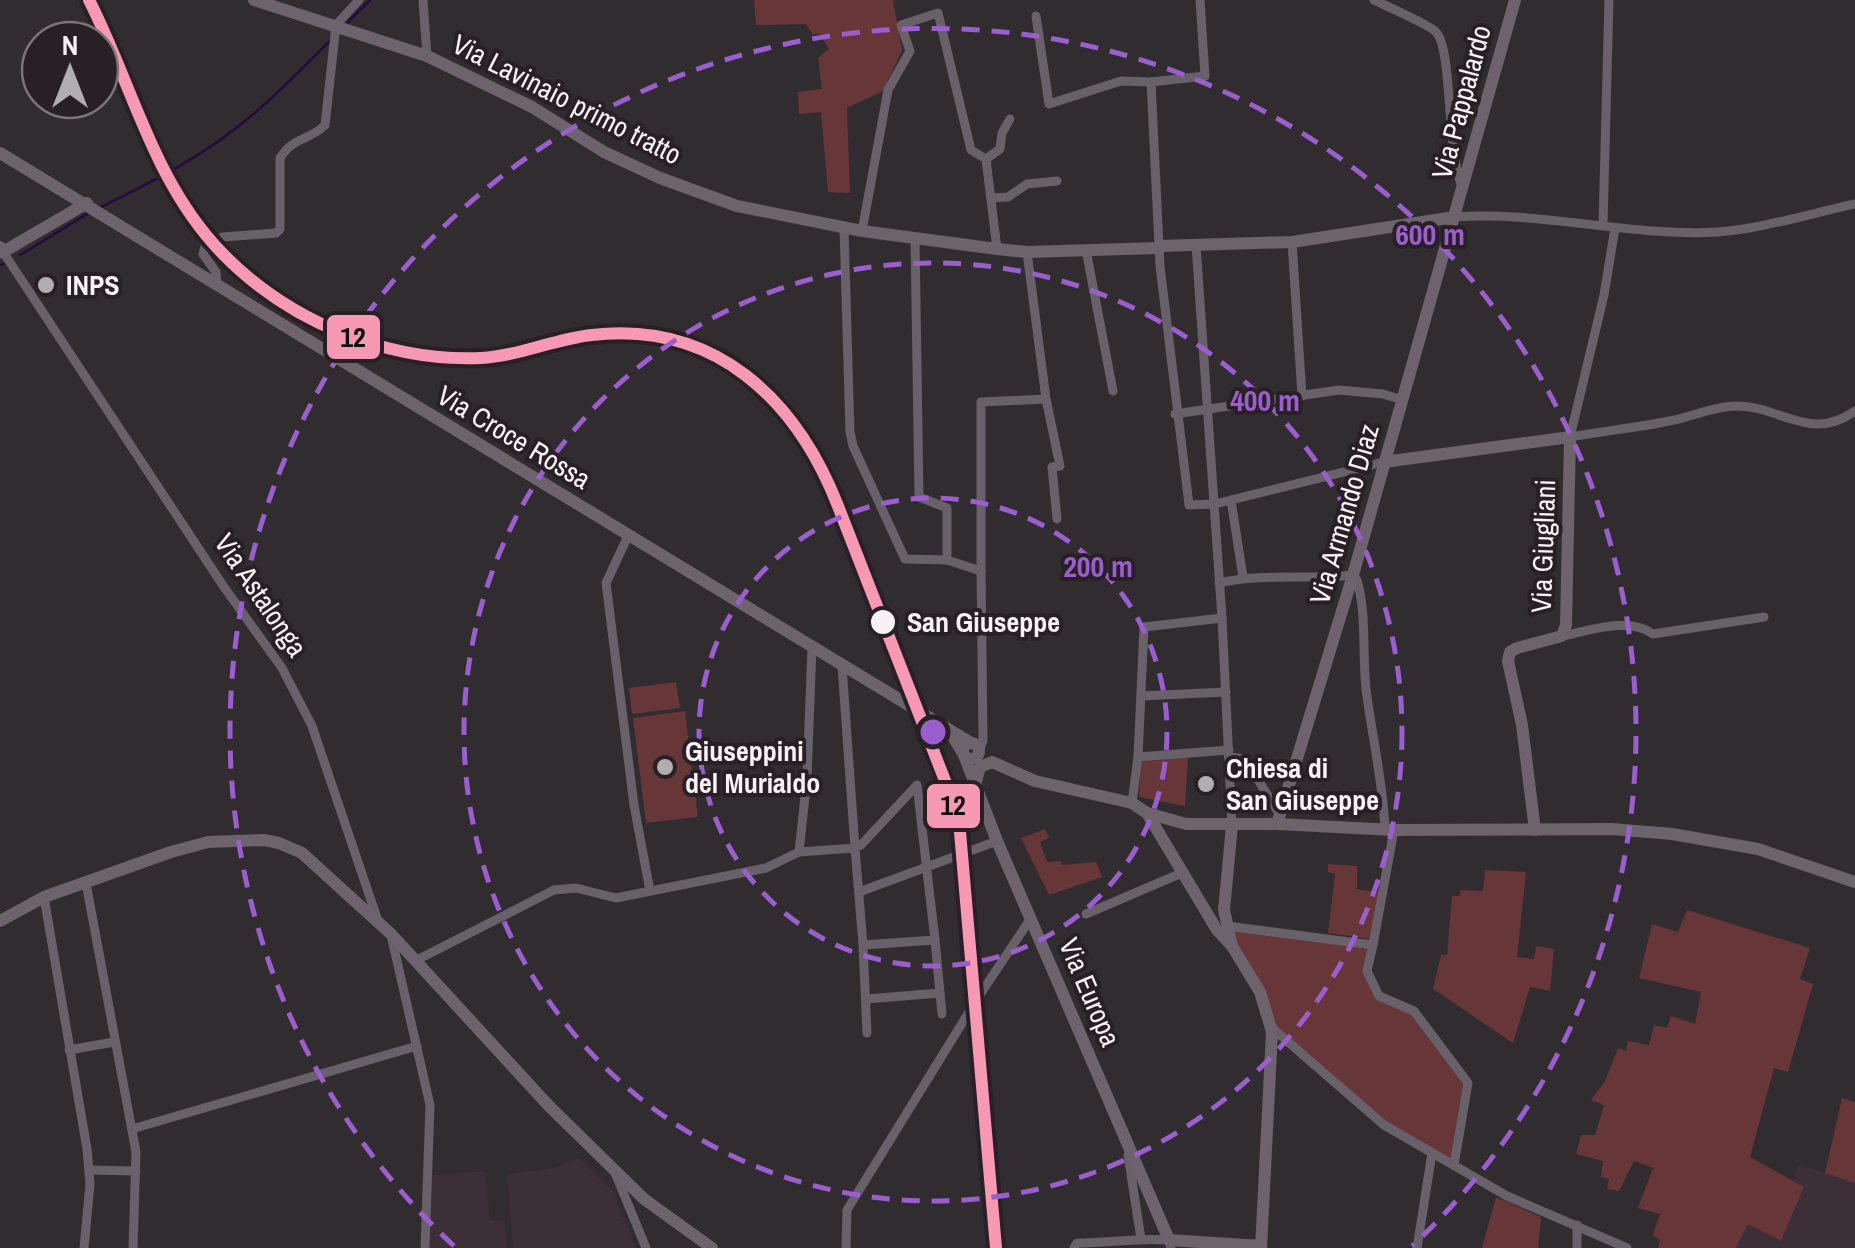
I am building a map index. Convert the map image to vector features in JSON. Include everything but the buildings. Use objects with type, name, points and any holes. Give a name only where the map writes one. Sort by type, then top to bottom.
[{"type":"main road","name":"Via Lavinaio primo tratto","points":[[254,0],[427,56],[532,107],[604,152],[660,178],[737,206],[844,228],[1028,252],[1292,242],[1456,217]]},
{"type":"main road","name":"Via Pappalardo","points":[[1456,217],[1515,0]]},
{"type":"main road","name":"Via Croce Rossa","points":[[0,152],[976,746]]},
{"type":"main road","points":[[1,251],[89,204]]},
{"type":"main road","name":"Via Armando Diaz","points":[[1279,820],[1456,217]]},
{"type":"main road","points":[[1384,462],[1570,437]]},
{"type":"main road","name":"Via Giugliani","points":[[1535,830],[1522,725],[1508,662],[1510,652],[1562,636],[1566,625],[1570,437]]},
{"type":"main road","points":[[976,746],[1016,772]]},
{"type":"main road","name":"Via Europa","points":[[976,746],[975,785],[997,842],[1170,1244]]},
{"type":"main road","points":[[975,785],[980,767],[988,761],[1036,781],[1132,804],[1147,813],[1186,824],[1279,820],[1389,830],[1612,829],[1714,840],[1758,848],[1855,882]]},
{"type":"main road","points":[[1147,813],[1217,930],[1232,946],[1260,992],[1271,1030],[1261,1247],[1170,1244]]},
{"type":"main road","points":[[1232,825],[1224,910],[1232,946]]},
{"type":"main road","points":[[0,921],[44,897],[171,852],[208,842],[249,840],[279,843],[302,853],[386,929]]},
{"type":"main road","name":"Via Astalonga","points":[[386,929],[526,1081],[644,1199],[712,1248]]},
{"type":"street","points":[[217,285],[216,272],[204,254],[206,243],[215,238],[276,234],[280,229],[280,158],[296,140],[325,124],[336,25],[359,0]]},
{"type":"street","points":[[423,0],[427,56]]},
{"type":"street","points":[[936,0],[971,150],[986,159]]},
{"type":"street","points":[[1036,16],[1049,104],[1122,81],[1206,76],[1200,0]]},
{"type":"street","points":[[1374,0],[1435,30],[1443,44],[1452,138],[1463,188]]},
{"type":"street","points":[[1603,224],[1609,0]]},
{"type":"street","points":[[862,231],[888,90],[910,51],[901,25],[938,12]]},
{"type":"street","points":[[1152,82],[1159,246],[1186,501],[1191,507],[1215,504],[1384,462]]},
{"type":"street","points":[[986,159],[1000,149],[1010,119]]},
{"type":"street","points":[[986,159],[997,249]]},
{"type":"street","points":[[992,198],[1008,197],[1027,184],[1057,181]]},
{"type":"street","points":[[1456,217],[1521,217],[1614,228],[1719,232],[1855,204]]},
{"type":"street","points":[[844,228],[853,446],[905,559],[947,560],[981,572]]},
{"type":"street","name":"Via Giugliani","points":[[1570,437],[1604,295],[1614,228]]},
{"type":"street","points":[[915,238],[919,496],[947,508],[947,560]]},
{"type":"street","points":[[1292,242],[1302,396]]},
{"type":"street","points":[[1196,244],[1232,825]]},
{"type":"street","points":[[1086,250],[1113,391]]},
{"type":"street","name":"Via Astalonga","points":[[1,251],[282,668],[312,726],[363,882],[386,929]]},
{"type":"street","points":[[1028,252],[1046,398],[1060,466],[1052,467],[1057,519]]},
{"type":"street","points":[[1175,414],[1356,390],[1403,400]]},
{"type":"street","points":[[976,746],[980,402],[1046,398]]},
{"type":"street","points":[[1570,437],[1674,421],[1700,411],[1733,406],[1806,424],[1840,422],[1855,411]]},
{"type":"street","points":[[1231,500],[1243,577]]},
{"type":"street","points":[[628,536],[606,584],[634,805],[650,891]]},
{"type":"street","points":[[1219,583],[1243,577],[1353,575],[1360,590],[1366,686],[1389,830],[1367,971],[1379,996],[1414,1012],[1468,1083],[1454,1165]]},
{"type":"street","points":[[1562,636],[1639,626],[1653,634],[1764,616]]},
{"type":"street","points":[[1132,804],[1144,627],[1222,618]]},
{"type":"street","points":[[798,852],[807,778],[812,647]]},
{"type":"street","points":[[842,666],[867,1032]]},
{"type":"street","points":[[1141,696],[1226,692]]},
{"type":"street","points":[[1138,757],[1229,753],[1245,758],[1279,820]]},
{"type":"street","points":[[414,961],[554,890],[576,888],[609,898],[766,868],[798,852],[855,848],[917,785],[942,1014]]},
{"type":"street","points":[[859,892],[997,842]]},
{"type":"street","points":[[1086,914],[1184,872]]},
{"type":"street","points":[[86,882],[132,1129],[136,1171],[133,1248]]},
{"type":"street","points":[[339,886],[363,882]]},
{"type":"street","points":[[44,897],[88,1170],[84,1248]]},
{"type":"street","points":[[846,1248],[846,1210],[1032,918]]},
{"type":"street","points":[[1228,926],[1374,945]]},
{"type":"street","points":[[386,929],[417,1046],[432,1122],[424,1248]]},
{"type":"street","points":[[863,945],[936,940]]},
{"type":"street","points":[[866,998],[940,993]]},
{"type":"street","points":[[1271,1030],[1384,1125],[1508,1196],[1627,1248]]},
{"type":"street","points":[[69,1050],[114,1042]]},
{"type":"street","points":[[132,1129],[417,1046]]},
{"type":"street","points":[[1126,1137],[1141,1238]]},
{"type":"street","points":[[1417,1248],[1432,1153]]},
{"type":"street","points":[[613,1168],[646,1248]]},
{"type":"street","points":[[88,1170],[136,1171]]},
{"type":"street","points":[[1577,1226],[1577,1248]]},
{"type":"street","points":[[1074,1248],[1077,1243],[1118,1243],[1141,1238],[1170,1244]]},
{"type":"shaded area","points":[[754,0],[893,0],[902,50],[883,91],[847,108],[850,193],[828,192],[821,112],[799,114],[798,92],[822,89],[818,58],[829,49],[820,34],[812,34],[806,24],[756,25]]},
{"type":"shaded area","points":[[676,682],[680,708],[632,714],[629,688]]},
{"type":"shaded area","name":"Giuseppini del Murialdo","points":[[685,711],[698,817],[646,823],[633,718]]},
{"type":"shaded area","points":[[1188,757],[1185,806],[1139,797],[1141,762]]},
{"type":"shaded area","points":[[1045,829],[1049,838],[1040,842],[1047,862],[1096,862],[1102,877],[1049,895],[1021,838]]},
{"type":"shaded area","points":[[1328,864],[1357,866],[1357,889],[1381,893],[1372,939],[1328,933],[1335,874],[1328,872]]},
{"type":"shaded area","points":[[1485,870],[1526,872],[1517,957],[1534,959],[1536,946],[1554,949],[1550,991],[1530,987],[1513,1043],[1433,989],[1441,955],[1447,955],[1452,896],[1460,896],[1460,890],[1483,891]]},
{"type":"shaded area","points":[[1687,910],[1810,948],[1800,979],[1813,984],[1788,1072],[1774,1068],[1750,1157],[1804,1187],[1781,1241],[1748,1224],[1736,1248],[1658,1248],[1660,1240],[1653,1235],[1660,1214],[1638,1208],[1653,1168],[1634,1161],[1619,1191],[1607,1189],[1609,1179],[1601,1177],[1603,1161],[1576,1154],[1581,1135],[1595,1135],[1604,1105],[1591,1100],[1605,1081],[1618,1048],[1626,1051],[1628,1041],[1649,1045],[1654,1025],[1667,1028],[1671,1016],[1695,1024],[1701,992],[1639,978],[1652,924],[1678,932]]},
{"type":"shaded area","points":[[1231,929],[1369,948],[1363,971],[1377,999],[1413,1015],[1465,1084],[1452,1161],[1385,1122],[1273,1025]]},
{"type":"shaded area","points":[[1842,1098],[1855,1102],[1855,1183],[1825,1173]]},
{"type":"shaded area","points":[[580,1158],[614,1192],[636,1248],[513,1248],[507,1174],[555,1168]]},
{"type":"shaded area","points":[[1798,1164],[1855,1183],[1855,1248],[1736,1248],[1748,1224],[1781,1241],[1804,1188],[1793,1181]]},
{"type":"shaded area","points":[[485,1171],[490,1221],[505,1221],[507,1248],[429,1248],[432,1175]]},
{"type":"shaded area","points":[[1496,1197],[1541,1217],[1538,1248],[1482,1248]]},
{"type":"waterway","points":[[348,22],[370,0]]},
{"type":"waterway","points":[[99,208],[159,178],[234,130],[330,41]]},
{"type":"waterway","points":[[20,255],[87,214]]},
{"type":"transit line","name":"12","points":[[89,0],[178,196],[222,253],[277,299],[308,317],[375,344],[445,357],[495,357],[592,335],[636,334],[676,341],[713,355],[745,375],[774,401],[799,432],[838,506],[951,796],[960,832],[996,1248]]},
{"type":"place","name":"INPS","points":[[46,285]]},
{"type":"place","name":"San Giuseppe","points":[[883,622]]},
{"type":"place","name":"Giuseppini del Murialdo","points":[[665,767]]},
{"type":"place","name":"Chiesa di San Giuseppe","points":[[1206,784]]}]
